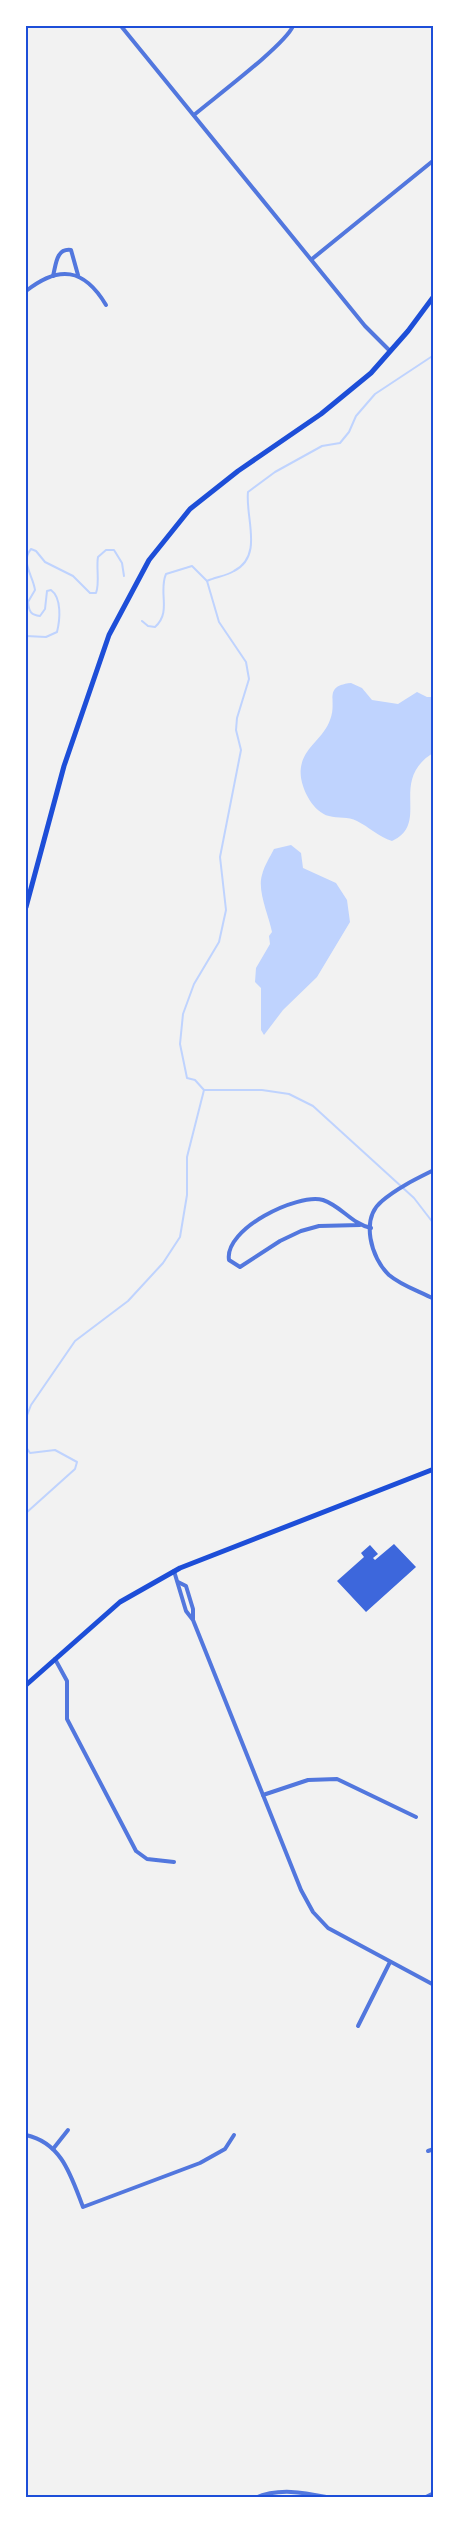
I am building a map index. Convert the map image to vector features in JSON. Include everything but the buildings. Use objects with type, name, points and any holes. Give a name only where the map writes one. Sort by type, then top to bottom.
[{"type":"main road","points":[[26,907],[64,766],[109,635],[149,560],[190,509],[238,471],[350,391],[390,352],[434,296]]},
{"type":"main road","points":[[26,1685],[120,1602],[174,1571],[434,1469]]},
{"type":"street","points":[[121,26],[365,326],[390,352]]},
{"type":"street","points":[[194,115],[290,34],[292,26]]},
{"type":"street","points":[[312,259],[434,160]]},
{"type":"street","points":[[53,276],[60,253],[66,249],[71,250],[78,275]]},
{"type":"street","points":[[26,291],[40,280],[53,276],[78,275],[96,288],[106,304]]},
{"type":"street","points":[[434,1170],[406,1183],[381,1201],[376,1208],[371,1228],[372,1248],[379,1265],[391,1277],[434,1299]]},
{"type":"street","points":[[360,1226],[320,1199],[289,1204],[271,1211],[242,1232],[231,1246],[229,1260],[240,1267],[280,1241],[319,1226],[371,1228]]},
{"type":"street","points":[[174,1571],[186,1611],[193,1620],[301,1890],[313,1912],[338,1935],[434,1985]]},
{"type":"street","points":[[178,1582],[186,1586],[193,1609],[193,1620]]},
{"type":"street","points":[[55,1659],[68,1681],[67,1719],[136,1851],[147,1859],[174,1862]]},
{"type":"street","points":[[263,1795],[308,1780],[337,1779],[399,1811],[416,1817]]},
{"type":"street","points":[[358,2026],[390,1962]]},
{"type":"street","points":[[53,2149],[68,2130]]},
{"type":"street","points":[[26,2135],[45,2142],[53,2149],[66,2165],[84,2206],[200,2163],[225,2149],[234,2135]]},
{"type":"street","points":[[428,2151],[434,2149]]},
{"type":"street","points":[[255,2498],[278,2491],[304,2492],[332,2498]]},
{"type":"street","points":[[424,2498],[434,2493]]},
{"type":"water","points":[[351,683],[362,688],[372,700],[398,704],[417,692],[433,697],[433,753],[420,764],[413,776],[409,824],[403,833],[392,841],[354,819],[332,817],[323,813],[312,803],[304,789],[301,774],[303,760],[330,720],[334,691],[337,687]]},
{"type":"water","points":[[291,845],[301,853],[303,868],[336,883],[347,900],[350,922],[317,977],[283,1010],[264,1035],[261,1030],[261,988],[255,982],[256,968],[270,944],[269,936],[272,932],[262,896],[261,881],[264,868],[274,849]]},
{"type":"waterway","points":[[207,581],[234,571],[243,564],[248,556],[251,546],[248,492],[275,472],[322,446],[340,443],[349,432],[356,416],[375,394],[434,355]]},
{"type":"waterway","points":[[26,636],[46,637],[57,632],[59,616],[59,604],[51,590],[47,591],[45,609],[40,616],[30,611],[28,602],[35,590],[27,564],[31,549],[36,551],[45,562],[73,576],[90,593],[96,593],[98,557],[106,550],[114,550],[122,563],[124,576]]},
{"type":"waterway","points":[[142,621],[148,626],[155,627],[160,621],[164,608],[163,588],[166,574],[192,566],[207,581],[219,622],[246,662],[249,679],[237,718],[236,730],[241,750],[220,857],[226,910],[219,942],[194,984],[183,1014],[180,1044],[187,1078],[195,1080],[204,1090],[262,1090],[289,1094],[313,1106],[414,1198],[434,1224]]},
{"type":"waterway","points":[[26,1418],[31,1405],[75,1341],[128,1301],[163,1263],[180,1237],[187,1195],[187,1157],[204,1090]]},
{"type":"waterway","points":[[26,1447],[30,1453],[55,1450],[77,1462],[75,1469],[26,1513]]}]
